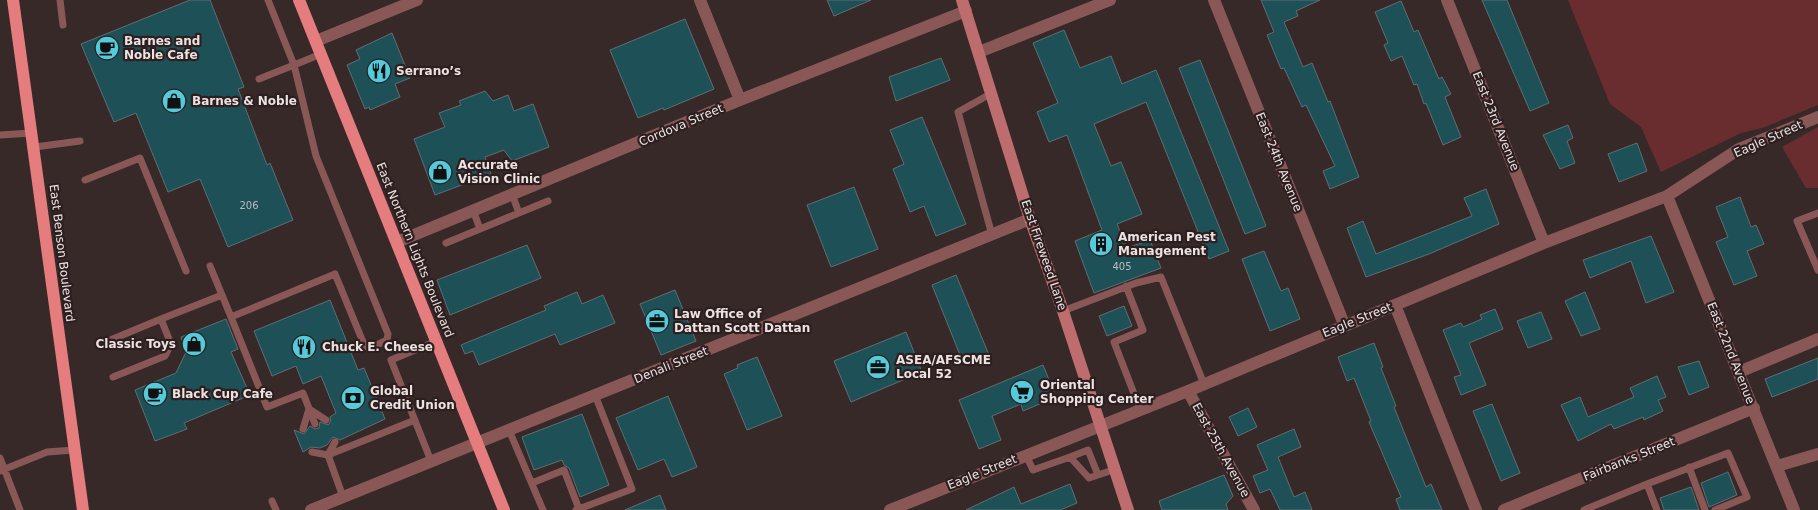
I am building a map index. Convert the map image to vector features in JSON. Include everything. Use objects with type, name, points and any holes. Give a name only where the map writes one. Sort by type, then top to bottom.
[{"type":"main road","name":"East Benson Boulevard","points":[[13,0],[33,133],[83,510]]},
{"type":"main road","name":"East Northern Lights Boulevard","points":[[300,0],[504,510]]},
{"type":"main road","name":"East Fireweed Lane","points":[[964,6],[1030,219],[1063,311],[1128,510]]},
{"type":"street","points":[[316,41],[394,4],[417,0]]},
{"type":"street","points":[[700,0],[740,100]]},
{"type":"street","points":[[979,52],[1110,0]]},
{"type":"street","name":"East 24th Avenue","points":[[1214,0],[1344,324]]},
{"type":"street","name":"East 23rd Avenue","points":[[1447,0],[1544,242]]},
{"type":"street","name":"Cordova Street","points":[[397,242],[964,6]]},
{"type":"street","name":"Eagle Street","points":[[890,510],[1101,424],[1188,391],[1344,324],[1395,305],[1544,242],[1667,196],[1739,149],[1818,117]]},
{"type":"street","name":"East 22nd Avenue","points":[[1667,196],[1794,510]]},
{"type":"street","name":"Denali Street","points":[[311,510],[1030,219]]},
{"type":"street","points":[[1395,305],[1476,510]]},
{"type":"street","points":[[1739,372],[1818,339]]},
{"type":"street","name":"East 25th Avenue","points":[[1188,391],[1254,510]]},
{"type":"street","name":"Fairbanks Street","points":[[1504,510],[1754,408]]},
{"type":"street","points":[[1777,466],[1818,454]]},
{"type":"lane","points":[[60,0],[63,25]]},
{"type":"lane","points":[[231,316],[335,274],[363,342],[367,347],[384,343],[388,334],[316,156],[294,66],[268,0]]},
{"type":"lane","points":[[259,79],[321,54]]},
{"type":"lane","points":[[992,92],[958,112],[992,235]]},
{"type":"lane","points":[[0,135],[33,133]]},
{"type":"lane","points":[[34,147],[80,141]]},
{"type":"lane","points":[[85,180],[140,158],[186,271]]},
{"type":"lane","points":[[512,194],[519,213]]},
{"type":"lane","points":[[446,243],[548,201]]},
{"type":"lane","points":[[472,210],[480,229]]},
{"type":"lane","points":[[1818,213],[1797,221],[1818,270]]},
{"type":"lane","points":[[210,266],[268,407],[303,392],[315,424]]},
{"type":"lane","points":[[1063,311],[1126,286],[1161,277],[1204,384]]},
{"type":"lane","points":[[1126,286],[1143,330],[1114,342],[1140,410]]},
{"type":"lane","points":[[108,340],[222,295]]},
{"type":"lane","points":[[113,377],[165,356],[170,344],[161,320]]},
{"type":"lane","points":[[431,461],[391,360],[437,341]]},
{"type":"lane","points":[[532,483],[564,470],[578,509],[632,488],[595,395]]},
{"type":"lane","points":[[309,409],[326,420]]},
{"type":"lane","points":[[303,429],[309,409]]},
{"type":"lane","points":[[312,452],[328,456],[415,420]]},
{"type":"lane","points":[[510,430],[543,510]]},
{"type":"lane","points":[[328,456],[335,442]]},
{"type":"lane","points":[[324,446],[344,497]]},
{"type":"lane","points":[[2,470],[47,452],[74,450]]},
{"type":"lane","points":[[1026,454],[1033,470],[1088,450],[1098,475]]},
{"type":"lane","points":[[1584,510],[1728,453],[1746,497],[1727,508],[1715,510]]},
{"type":"lane","points":[[1070,457],[1089,478],[1116,469]]},
{"type":"lane","points":[[0,458],[2,470],[20,510]]},
{"type":"lane","points":[[1689,467],[1705,510]]},
{"type":"lane","points":[[1647,484],[1657,510]]},
{"type":"lane","points":[[272,501],[276,510]]},
{"type":"shaded area","points":[[1568,0],[1818,0],[1818,105],[1765,127],[1741,133],[1661,172],[1641,127],[1610,104]]},
{"type":"shaded area","points":[[1818,127],[1818,188],[1806,188],[1782,147]]},
{"type":"building","name":"Barnes & Noble","points":[[190,0],[210,0],[244,87],[238,89],[267,165],[270,163],[293,220],[228,247],[200,179],[168,192],[136,113],[114,122],[81,44]]},
{"type":"building","points":[[827,0],[871,0],[834,16]]},
{"type":"building","points":[[1261,0],[1320,0],[1296,11],[1298,16],[1284,22],[1303,67],[1312,63],[1328,102],[1330,101],[1359,177],[1330,189],[1323,171],[1335,166],[1306,105],[1302,107],[1284,68],[1281,69],[1267,35],[1274,32]]},
{"type":"building","points":[[1482,0],[1507,0],[1549,103],[1530,111]]},
{"type":"building","points":[[1401,1],[1414,32],[1418,30],[1439,79],[1442,77],[1451,94],[1445,97],[1461,137],[1443,145],[1426,103],[1424,104],[1417,84],[1414,85],[1402,56],[1391,61],[1384,45],[1388,43],[1375,12]]},
{"type":"building","points":[[685,19],[714,89],[664,110],[663,108],[638,118],[610,50]]},
{"type":"building","points":[[1064,30],[1080,68],[1111,56],[1122,84],[1156,70],[1229,251],[1209,259],[1146,102],[1094,124],[1111,166],[1121,162],[1142,214],[1117,224],[1127,248],[1150,240],[1161,268],[1094,293],[1075,241],[1102,230],[1067,135],[1049,142],[1037,112],[1058,103],[1033,43]]},
{"type":"building","name":"Serrano’s","points":[[392,33],[410,78],[395,84],[400,97],[370,110],[369,107],[365,109],[347,65],[360,59],[356,50]]},
{"type":"building","points":[[941,58],[950,80],[896,101],[889,77]]},
{"type":"building","points":[[1200,60],[1266,226],[1245,234],[1179,68]]},
{"type":"building","points":[[485,91],[493,101],[508,95],[514,111],[533,104],[549,147],[512,161],[504,150],[485,157],[491,174],[435,195],[414,139],[445,127],[439,113],[461,105],[459,101]]},
{"type":"building","points":[[922,117],[966,224],[936,236],[924,206],[910,212],[893,169],[904,164],[890,130]]},
{"type":"building","points":[[1568,125],[1573,138],[1567,141],[1575,163],[1560,169],[1543,135]]},
{"type":"building","points":[[1637,143],[1647,171],[1619,182],[1608,154]]},
{"type":"building","points":[[854,187],[878,249],[831,267],[807,205]]},
{"type":"building","points":[[1486,189],[1499,224],[1429,254],[1366,277],[1347,228],[1363,221],[1376,254],[1472,216],[1464,198]]},
{"type":"building","points":[[1740,197],[1751,227],[1756,225],[1764,244],[1747,251],[1757,276],[1734,285],[1716,242],[1728,237],[1716,207]]},
{"type":"building","points":[[1651,236],[1674,292],[1646,303],[1631,261],[1590,278],[1583,260]]},
{"type":"building","points":[[527,245],[541,278],[450,315],[437,280]]},
{"type":"building","points":[[1264,251],[1281,291],[1288,288],[1300,319],[1270,331],[1242,259]]},
{"type":"building","points":[[956,275],[989,355],[964,365],[932,285]]},
{"type":"building","points":[[675,290],[696,341],[661,355],[640,304]]},
{"type":"building","points":[[577,292],[582,304],[603,295],[615,323],[560,345],[555,334],[479,365],[473,351],[465,354],[461,345],[546,310],[544,306]]},
{"type":"building","points":[[1585,292],[1600,329],[1581,336],[1565,301]]},
{"type":"building","points":[[330,300],[358,370],[364,368],[385,419],[340,440],[333,437],[327,445],[320,448],[311,447],[303,452],[294,430],[304,434],[310,426],[315,429],[319,428],[320,422],[328,425],[331,421],[330,417],[336,413],[321,376],[303,384],[296,366],[272,376],[254,331]]},
{"type":"building","points":[[1124,306],[1132,326],[1107,336],[1099,316]]},
{"type":"building","points":[[1495,309],[1503,329],[1469,343],[1486,385],[1461,395],[1454,377],[1461,375],[1443,330],[1461,323],[1463,327],[1482,319],[1480,315]]},
{"type":"building","points":[[1541,312],[1552,339],[1528,348],[1517,321]]},
{"type":"building","points":[[226,319],[238,349],[231,352],[250,395],[184,423],[187,429],[155,441],[135,390],[176,373],[186,352],[181,337]]},
{"type":"building","name":"ASEA/AFSCME Local 52","points":[[906,332],[922,372],[851,402],[834,361]]},
{"type":"building","points":[[1374,343],[1383,367],[1381,368],[1396,406],[1394,407],[1426,487],[1431,484],[1442,510],[1400,510],[1396,499],[1401,497],[1369,422],[1371,421],[1354,378],[1347,381],[1338,357]]},
{"type":"building","points":[[757,357],[782,416],[747,430],[724,374],[738,368],[737,365]]},
{"type":"building","points":[[1818,358],[1818,379],[1772,397],[1765,379]]},
{"type":"building","points":[[1699,361],[1709,387],[1689,395],[1678,367]]},
{"type":"building","points":[[1043,365],[1054,392],[1039,398],[1042,403],[1023,411],[1021,404],[992,416],[1001,440],[979,449],[959,400]]},
{"type":"building","points":[[1657,376],[1666,397],[1658,400],[1663,411],[1644,420],[1643,417],[1614,429],[1611,424],[1578,441],[1561,405],[1580,397],[1588,417],[1634,397],[1630,388]]},
{"type":"building","points":[[668,396],[697,467],[672,477],[664,459],[638,470],[616,418]]},
{"type":"building","points":[[1492,404],[1520,473],[1501,481],[1473,411]]},
{"type":"building","points":[[1248,408],[1257,427],[1238,436],[1229,417]]},
{"type":"building","points":[[582,414],[609,485],[580,497],[569,468],[564,465],[562,460],[534,470],[522,437]]},
{"type":"building","points":[[1294,429],[1301,447],[1278,457],[1294,497],[1305,492],[1312,510],[1280,510],[1270,489],[1260,493],[1253,476],[1268,470],[1257,445]]},
{"type":"building","points":[[1728,472],[1737,495],[1709,507],[1701,483]]},
{"type":"building","points":[[1224,475],[1233,496],[1226,504],[1228,510],[1162,510],[1159,501]]},
{"type":"building","points":[[1070,484],[1077,503],[1060,510],[966,510],[1014,487],[1021,504]]},
{"type":"building","points":[[1691,487],[1699,510],[1664,510],[1660,498]]},
{"type":"building","points":[[660,495],[666,510],[625,510]]},
{"type":"place","name":"Barnes and Noble Cafe","points":[[107,48]]},
{"type":"place","name":"Serrano’s","points":[[379,71]]},
{"type":"place","name":"Barnes & Noble","points":[[174,101]]},
{"type":"place","name":"Accurate Vision Clinic","points":[[440,172]]},
{"type":"place","name":"American Pest Management","points":[[1101,244]]},
{"type":"place","name":"Law Office of Dattan Scott Dattan","points":[[657,321]]},
{"type":"place","name":"Classic Toys","points":[[194,344]]},
{"type":"place","name":"Chuck E. Cheese","points":[[304,347]]},
{"type":"place","name":"ASEA/AFSCME Local 52","points":[[878,367]]},
{"type":"place","name":"Oriental Shopping Center","points":[[1022,392]]},
{"type":"place","name":"Black Cup Cafe","points":[[155,394]]},
{"type":"place","name":"Global Credit Union","points":[[353,398]]}]
